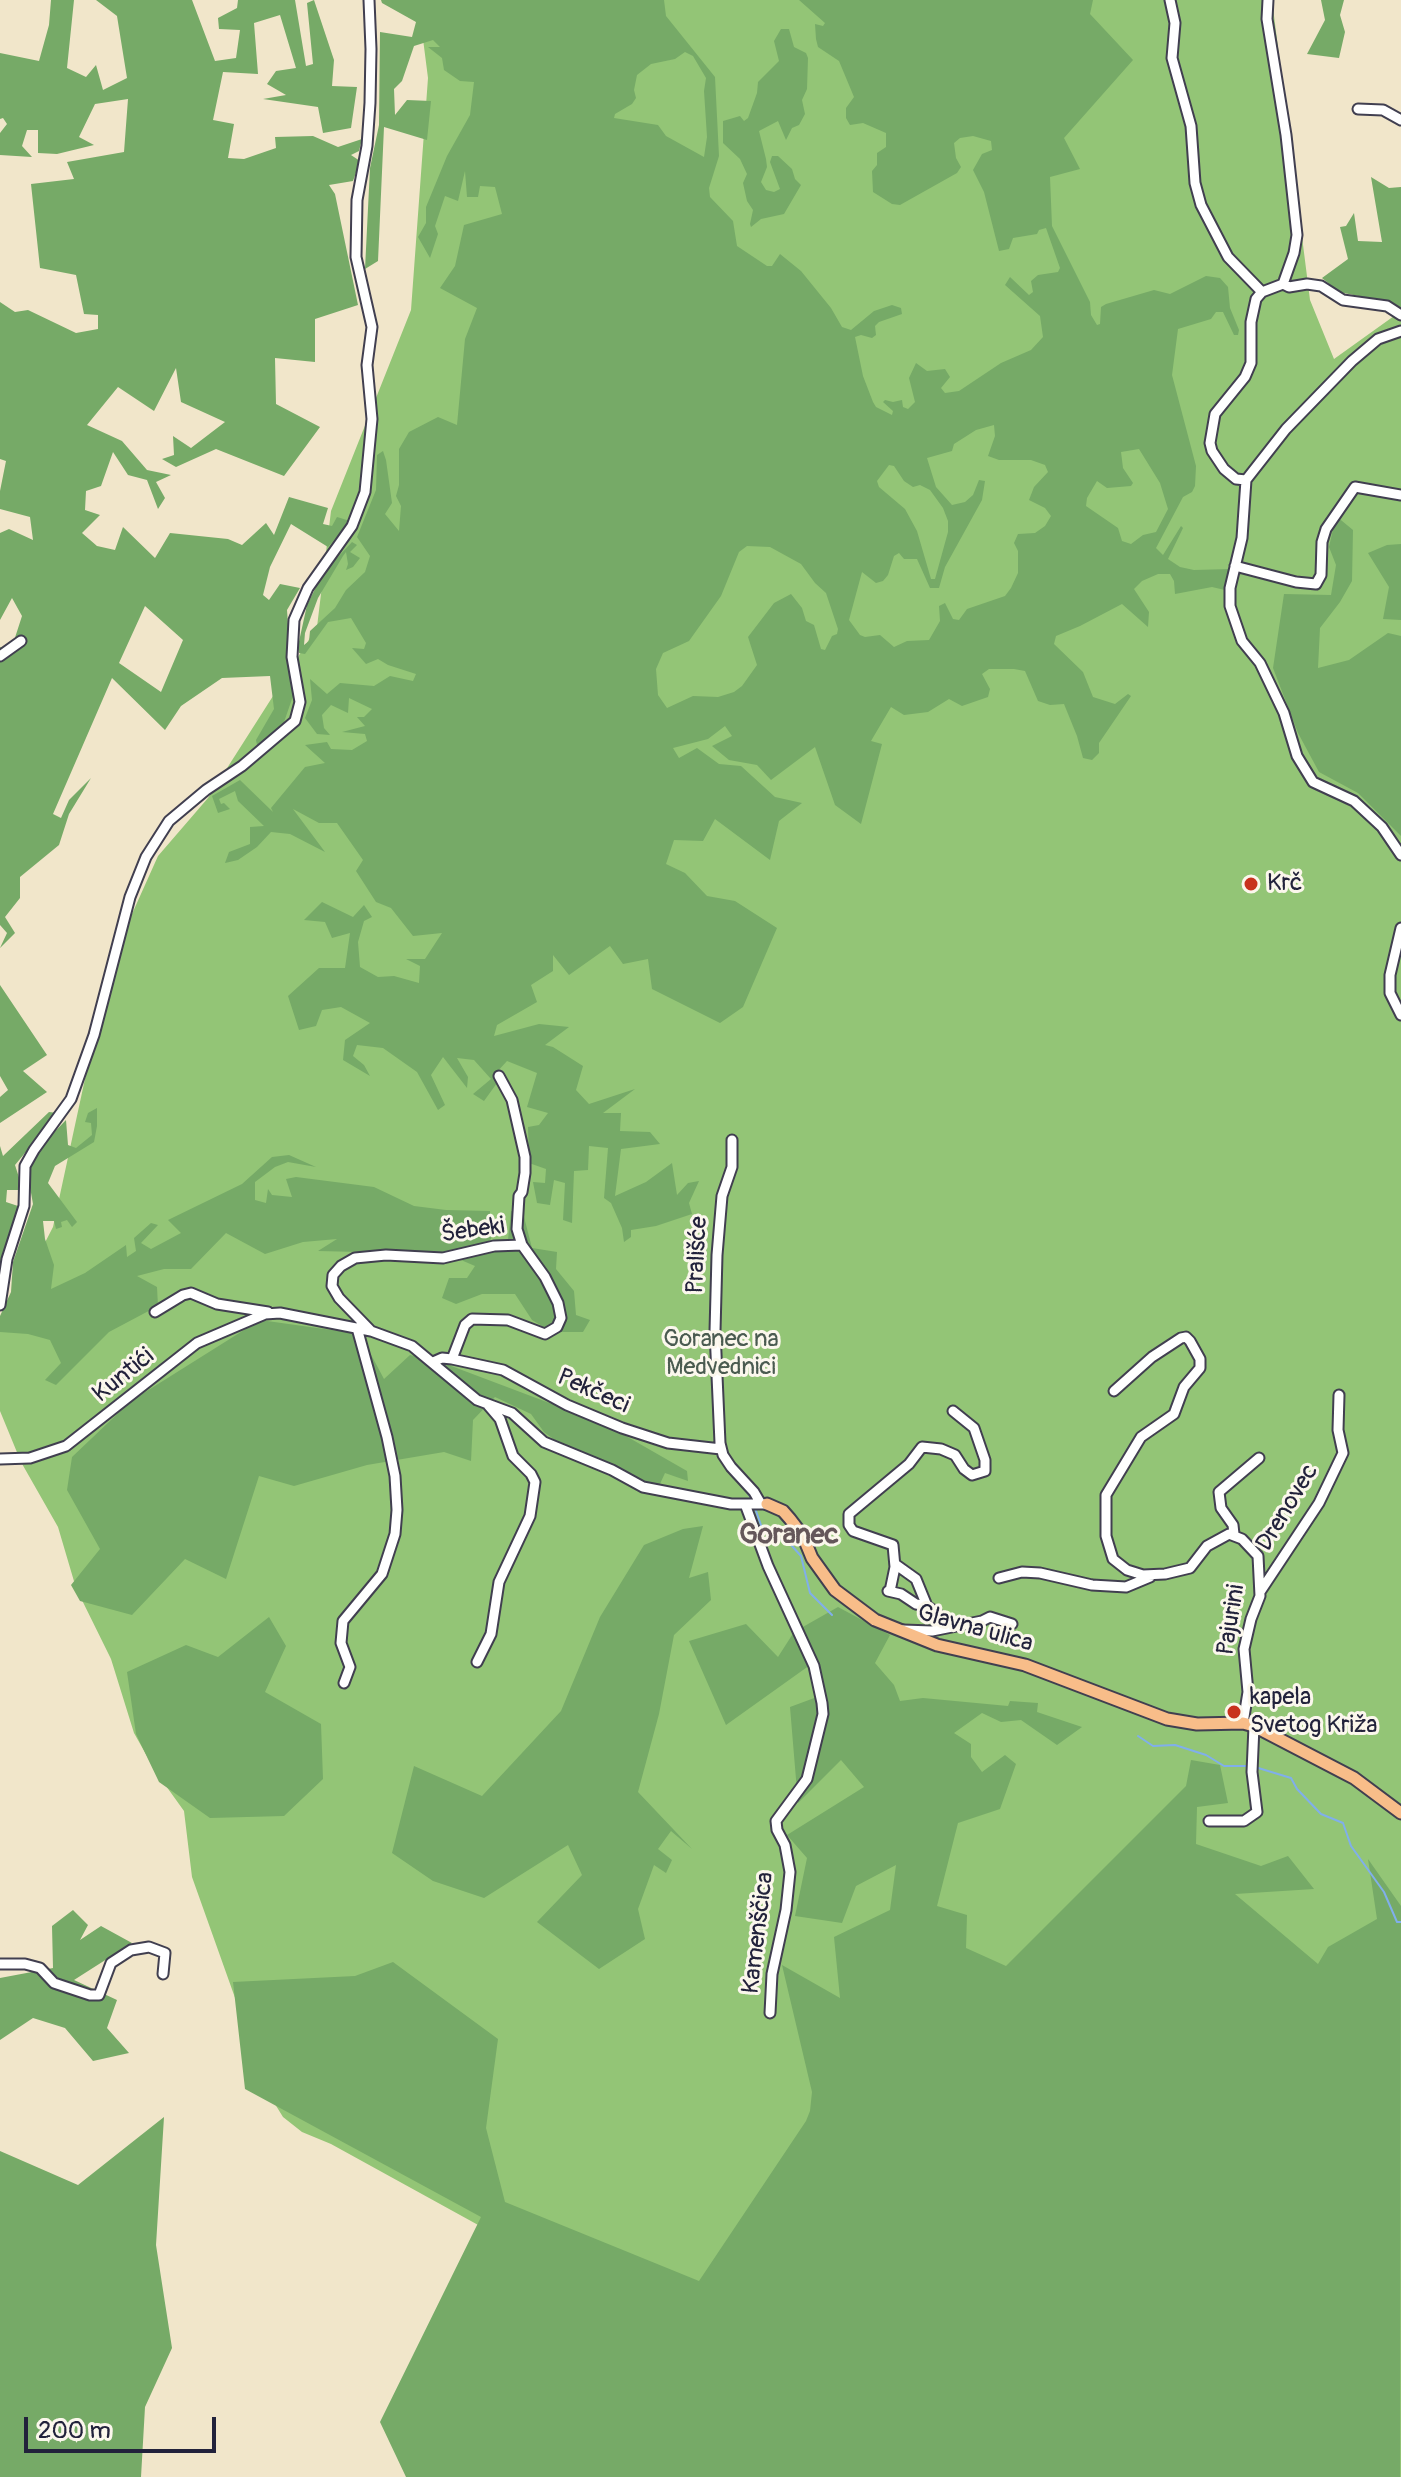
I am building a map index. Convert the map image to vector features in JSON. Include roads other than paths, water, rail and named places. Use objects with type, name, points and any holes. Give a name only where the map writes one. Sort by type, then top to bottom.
[{"type":"main road","name":"Glavna ulica","points":[[756,1504],[783,1511],[835,1590],[875,1620],[937,1645],[1025,1665],[1167,1719],[1197,1724],[1248,1725],[1354,1778],[1401,1813]]},
{"type":"street","points":[[0,1305],[7,1259],[24,1206],[25,1166],[71,1099],[94,1035],[130,897],[146,857],[169,821],[295,721],[300,702],[292,657],[294,620],[308,588],[352,526],[365,492],[372,419],[367,365],[372,327],[356,257],[357,200],[367,146],[370,103],[369,0]]},
{"type":"street","points":[[1170,0],[1175,23],[1172,58],[1191,126],[1195,183],[1201,205],[1228,257],[1262,292]]},
{"type":"street","points":[[1268,0],[1267,19],[1286,135],[1297,235],[1283,284]]},
{"type":"street","points":[[1358,109],[1383,110],[1401,120]]},
{"type":"street","points":[[1246,480],[1236,479],[1224,469],[1210,443],[1215,414],[1245,377],[1251,363],[1251,322],[1256,299],[1262,292],[1283,284],[1289,287],[1307,284],[1321,286],[1343,300],[1387,306],[1401,315]]},
{"type":"street","points":[[1401,331],[1378,339],[1352,361],[1286,429],[1246,480],[1242,538],[1230,588],[1232,617],[1242,641],[1260,663],[1284,713],[1297,756],[1313,782],[1354,801],[1382,827],[1401,855]]},
{"type":"street","points":[[1235,566],[1316,584],[1321,575],[1322,542],[1326,529],[1355,487],[1401,495]]},
{"type":"street","points":[[0,656],[21,641]]},
{"type":"street","points":[[1401,928],[1390,975],[1390,993],[1401,1015]]},
{"type":"street","name":"Šebeki","points":[[371,1331],[339,1298],[332,1286],[333,1275],[355,1258],[386,1255],[443,1258],[494,1246],[522,1245],[517,1229],[525,1157],[512,1100],[499,1076]]},
{"type":"street","name":"Prališće","points":[[721,1449],[715,1331],[716,1277],[722,1196],[732,1167],[732,1140]]},
{"type":"street","name":"Pekčeci","points":[[452,1359],[465,1325],[472,1319],[508,1320],[545,1334],[557,1327],[561,1318],[558,1303],[545,1277],[522,1245]]},
{"type":"street","name":"Kuntići","points":[[155,1312],[191,1293],[217,1304],[266,1310],[271,1314]]},
{"type":"street","name":"Kuntići","points":[[0,1459],[30,1458],[66,1446],[197,1343],[231,1326],[271,1314],[371,1331]]},
{"type":"street","points":[[344,1683],[350,1667],[341,1643],[343,1621],[382,1574],[395,1534],[397,1510],[395,1476],[387,1437],[357,1328]]},
{"type":"street","points":[[371,1331],[412,1346],[469,1394],[512,1413],[544,1442],[612,1470],[643,1487],[725,1503],[756,1504],[754,1492],[731,1467],[721,1449]]},
{"type":"street","points":[[1114,1391],[1152,1357],[1181,1338],[1186,1337],[1190,1341],[1200,1359],[1200,1368],[1184,1387],[1174,1414],[1141,1437],[1106,1495],[1106,1536],[1113,1559],[1127,1570],[1153,1576]]},
{"type":"street","name":"Pekčeci","points":[[433,1362],[442,1358],[452,1359],[512,1373],[567,1405],[622,1428],[668,1443],[721,1449]]},
{"type":"street","name":"Drenovec","points":[[1260,1592],[1319,1503],[1343,1453],[1338,1430],[1339,1395]]},
{"type":"street","points":[[477,1662],[491,1634],[499,1582],[530,1516],[535,1482],[513,1456],[500,1419],[488,1405]]},
{"type":"street","points":[[941,1629],[937,1613],[889,1591],[895,1564],[893,1545],[853,1531],[849,1525],[849,1514],[909,1464],[922,1447],[941,1449],[955,1455],[972,1475],[985,1471],[985,1460],[974,1428],[953,1411]]},
{"type":"street","points":[[1234,1534],[1233,1525],[1221,1508],[1219,1492],[1259,1458]]},
{"type":"street","name":"Kamenščica","points":[[756,1504],[768,1566],[814,1666],[823,1714],[807,1779],[776,1823],[785,1845],[789,1887],[772,1974],[770,2013]]},
{"type":"street","name":"Pajurini","points":[[999,1578],[1022,1572],[1040,1573],[1092,1585],[1126,1587],[1153,1576],[1190,1568],[1207,1546],[1234,1534],[1258,1556],[1260,1592],[1244,1649],[1257,1812],[1244,1821],[1209,1821]]},
{"type":"street","points":[[895,1564],[916,1579],[927,1606]]},
{"type":"street","points":[[900,1630],[941,1629],[990,1617],[1012,1624]]},
{"type":"street","points":[[0,1964],[25,1964],[40,1968],[54,1983],[99,1995],[111,1963],[131,1950],[149,1947],[165,1953],[163,1974]]},
{"type":"waterway","points":[[741,1484],[752,1499]]},
{"type":"waterway","points":[[755,1508],[762,1528],[792,1546],[801,1556],[810,1593],[832,1615]]},
{"type":"waterway","points":[[1138,1736],[1153,1746],[1175,1745],[1206,1755],[1224,1766],[1248,1766]]},
{"type":"waterway","points":[[1255,1767],[1291,1778],[1297,1789],[1321,1814],[1343,1823],[1351,1846],[1384,1892],[1397,1922],[1401,1922]]},
{"type":"place","name":"Krč","points":[[1251,884]]},
{"type":"place","name":"kapela Svetog Križa","points":[[1234,1712]]},
{"type":"district","name":"Goranec","points":[[789,1536]]},
{"type":"park label","name":"Goranec na Medvednici","points":[[721,1354]]}]
